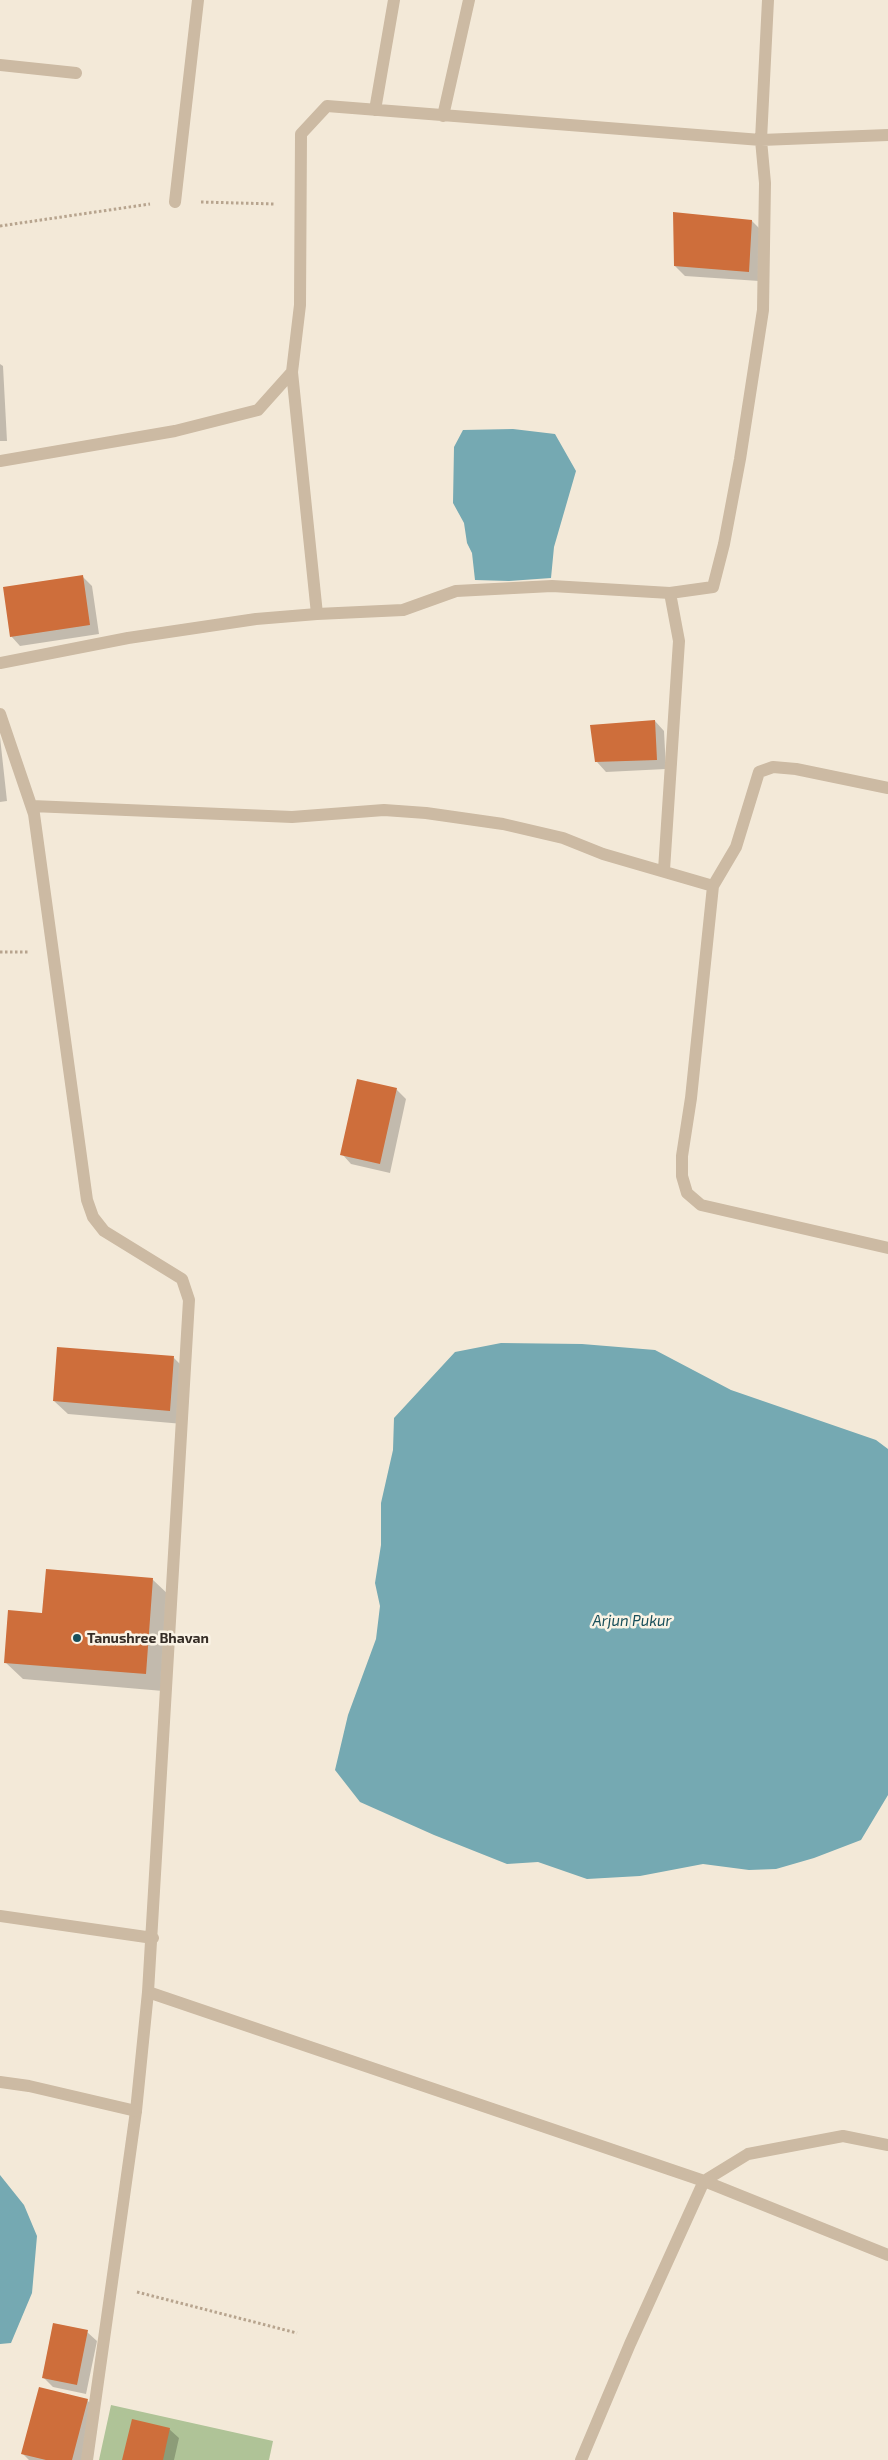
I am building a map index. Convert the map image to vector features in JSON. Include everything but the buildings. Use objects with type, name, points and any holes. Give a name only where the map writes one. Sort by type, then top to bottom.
[{"type":"street","points":[[175,202],[198,0]]},
{"type":"street","points":[[375,110],[394,0]]},
{"type":"street","points":[[443,116],[469,0]]},
{"type":"street","points":[[0,663],[128,638],[256,619],[403,610],[456,591],[552,586],[670,593],[712,587],[724,544],[763,310],[765,184],[761,140],[768,0]]},
{"type":"street","points":[[0,65],[76,73]]},
{"type":"street","points":[[317,614],[292,372],[300,305],[301,134],[327,106],[761,140],[888,135]]},
{"type":"street","points":[[0,461],[175,431],[258,410],[292,372]]},
{"type":"street","points":[[664,870],[679,641],[670,593]]},
{"type":"street","points":[[0,715],[32,806],[87,1200],[93,1217],[104,1231],[182,1279],[189,1300],[148,1992],[136,2112],[87,2460]]},
{"type":"street","points":[[888,788],[773,766],[759,772],[736,847],[713,886],[691,1098],[682,1156],[682,1176],[687,1193],[701,1204],[888,1248]]},
{"type":"street","points":[[32,806],[292,817],[384,810],[426,813],[503,824],[563,838],[602,854],[664,870],[713,886]]},
{"type":"street","points":[[0,1916],[152,1938]]},
{"type":"street","points":[[148,1992],[704,2181],[888,2255]]},
{"type":"street","points":[[0,2082],[30,2086],[136,2112]]},
{"type":"street","points":[[581,2460],[630,2344],[704,2181],[748,2154],[843,2136],[888,2145]]},
{"type":"path","points":[[112,2285],[296,2333]]},
{"type":"green space","points":[[111,2405],[273,2441],[269,2460],[99,2460]]},
{"type":"water","points":[[513,429],[555,434],[576,471],[554,547],[551,578],[509,581],[475,580],[472,553],[467,543],[464,523],[453,503],[454,447],[463,430]]},
{"type":"water","name":"Arjun Pukur","points":[[501,1343],[582,1344],[655,1350],[731,1390],[876,1440],[888,1449],[888,1795],[861,1840],[814,1858],[776,1869],[749,1870],[703,1864],[640,1876],[587,1879],[538,1862],[507,1864],[434,1835],[360,1802],[335,1770],[348,1715],[376,1639],[380,1606],[375,1583],[381,1545],[381,1503],[393,1450],[394,1418],[455,1352]]},
{"type":"water","points":[[0,2175],[24,2205],[37,2236],[32,2293],[11,2343],[0,2344]]},
{"type":"place","name":"Tanushree Bhavan","points":[[77,1638]]}]
